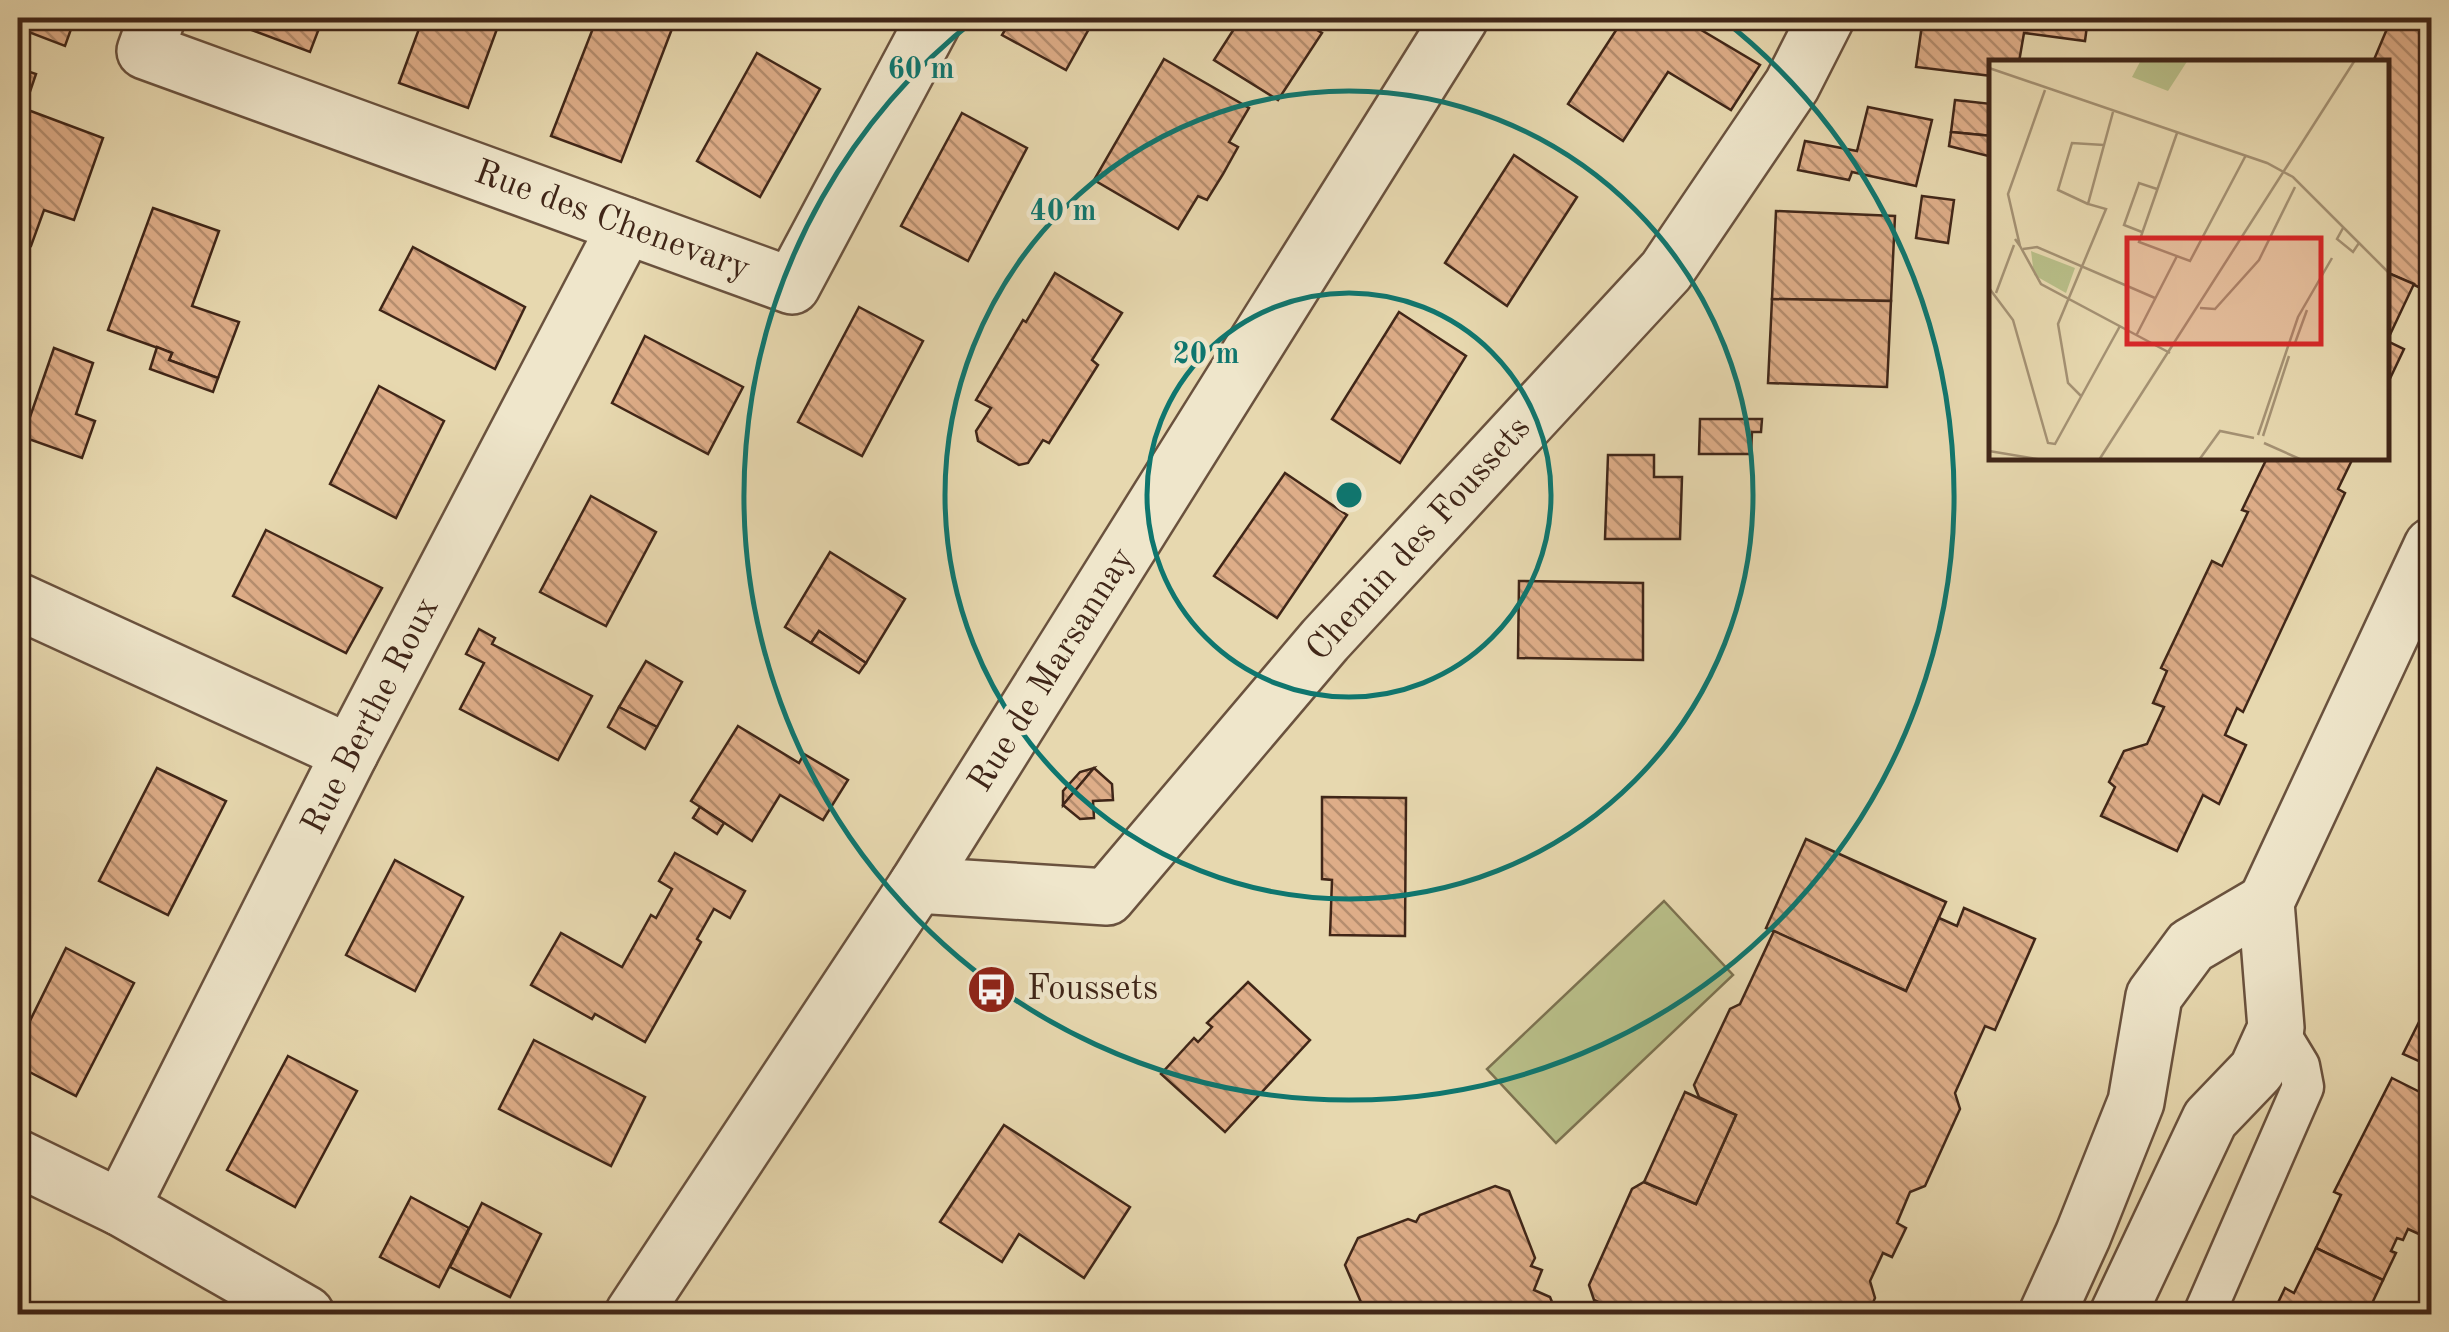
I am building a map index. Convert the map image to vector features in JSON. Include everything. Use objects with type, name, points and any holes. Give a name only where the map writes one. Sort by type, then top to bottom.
[{"type":"street","name":"Rue des Chenevary","points":[[151,34],[626,226],[792,286],[934,18]]},
{"type":"street","name":"Rue de Marsannay","points":[[633,1314],[917,886],[1460,18]]},
{"type":"street","name":"Chemin des Foussets","points":[[917,886],[1107,897],[1325,640],[1666,271],[1792,84],[1826,18]]},
{"type":"street","name":"Rue Berthe Roux","points":[[122,1208],[350,753],[626,226]]},
{"type":"street","points":[[2118,1314],[2210,1119],[2257,1070],[2276,1028],[2266,902],[2432,546]]},
{"type":"street","points":[[18,601],[350,753]]},
{"type":"street","points":[[2047,1314],[2136,1102],[2154,996],[2191,946],[2266,902]]},
{"type":"street","points":[[18,1158],[122,1208],[306,1314]]},
{"type":"lane","points":[[2204,1314],[2303,1087],[2299,1066],[2276,1028]]},
{"type":"green space","points":[[1664,901],[1733,975],[1556,1143],[1487,1069]]},
{"type":"building","points":[[18,18],[75,18],[65,46],[18,28]]},
{"type":"building","points":[[245,18],[323,18],[310,52],[241,26]]},
{"type":"building","points":[[423,18],[501,18],[468,108],[399,83]]},
{"type":"building","points":[[597,18],[675,21],[621,162],[551,136]]},
{"type":"building","points":[[1012,18],[1095,18],[1066,70],[1002,35]]},
{"type":"building","points":[[1241,18],[1297,18],[1322,33],[1278,100],[1214,60]]},
{"type":"building","points":[[1624,18],[1681,18],[1760,65],[1731,110],[1668,72],[1623,141],[1568,104]]},
{"type":"building","points":[[1923,18],[2088,18],[2085,41],[2024,33],[2019,60],[1989,60],[1989,76],[1916,67]]},
{"type":"building","points":[[2388,18],[2432,18],[2432,277],[2425,290],[2389,273],[2389,60],[2374,60]]},
{"type":"building","points":[[757,53],[820,89],[760,197],[697,161]]},
{"type":"building","points":[[1164,59],[1249,108],[1229,142],[1238,147],[1223,174],[1207,200],[1198,196],[1178,229],[1094,180]]},
{"type":"building","points":[[18,68],[36,74],[21,118],[18,117]]},
{"type":"building","points":[[1955,100],[1989,104],[1989,136],[1951,132]]},
{"type":"building","points":[[1868,107],[1932,120],[1916,186],[1852,172],[1849,180],[1798,170],[1805,141],[1857,151]]},
{"type":"building","points":[[28,110],[103,138],[74,220],[44,210],[31,246],[18,241],[18,135]]},
{"type":"building","points":[[962,113],[1027,148],[968,261],[901,226]]},
{"type":"building","points":[[1951,132],[1989,136],[1989,156],[1949,146]]},
{"type":"building","points":[[1514,155],[1577,197],[1507,306],[1445,263]]},
{"type":"building","points":[[1922,196],[1954,200],[1948,243],[1916,238]]},
{"type":"building","points":[[153,208],[219,231],[192,306],[239,322],[218,378],[169,360],[172,353],[108,330]]},
{"type":"building","points":[[1776,211],[1895,216],[1891,301],[1772,299]]},
{"type":"building","points":[[413,247],[525,307],[495,369],[380,310]]},
{"type":"building","points":[[1055,273],[1122,313],[1092,360],[1098,365],[1049,443],[1043,440],[1028,463],[1019,465],[978,441],[976,431],[991,408],[976,400]]},
{"type":"building","points":[[2389,273],[2414,284],[2389,337]]},
{"type":"building","points":[[1772,299],[1891,301],[1887,387],[1768,383]]},
{"type":"building","points":[[859,307],[923,341],[862,456],[798,422]]},
{"type":"building","points":[[1399,312],[1466,356],[1400,463],[1332,419]]},
{"type":"building","points":[[645,336],[743,387],[708,454],[612,403]]},
{"type":"building","points":[[2389,342],[2404,349],[2389,381]]},
{"type":"building","points":[[157,347],[172,353],[169,360],[218,378],[213,392],[150,369]]},
{"type":"building","points":[[54,348],[93,363],[76,414],[95,421],[82,458],[23,437]]},
{"type":"building","points":[[379,386],[444,421],[396,518],[330,484]]},
{"type":"building","points":[[1700,419],[1762,419],[1761,432],[1752,432],[1751,454],[1699,454]]},
{"type":"building","points":[[1608,455],[1654,455],[1654,477],[1682,477],[1680,539],[1605,539]]},
{"type":"building","points":[[2266,460],[2352,460],[2338,489],[2345,493],[2243,712],[2237,708],[2225,735],[2246,745],[2219,804],[2203,795],[2177,851],[2101,816],[2115,787],[2109,782],[2124,751],[2147,744],[2164,707],[2153,703],[2167,671],[2161,668],[2212,561],[2222,566],[2248,512],[2242,510]]},
{"type":"building","points":[[1285,473],[1347,515],[1277,618],[1214,576]]},
{"type":"building","points":[[591,496],[656,532],[606,626],[540,592]]},
{"type":"building","points":[[266,530],[382,588],[346,653],[233,596]]},
{"type":"building","points":[[830,552],[905,599],[866,663],[819,631],[811,643],[785,627]]},
{"type":"building","points":[[1519,581],[1643,583],[1643,660],[1518,658]]},
{"type":"building","points":[[479,629],[495,638],[492,644],[592,696],[558,760],[460,709],[484,663],[466,654]]},
{"type":"building","points":[[819,631],[866,663],[859,673],[811,643]]},
{"type":"building","points":[[646,661],[682,682],[657,727],[619,707]]},
{"type":"building","points":[[619,707],[657,727],[645,749],[608,727]]},
{"type":"building","points":[[738,726],[799,763],[804,754],[848,780],[823,820],[780,795],[752,841],[691,801]]},
{"type":"building","points":[[157,768],[226,801],[168,915],[99,881]]},
{"type":"building","points":[[1094,768],[1063,805],[1063,791],[1080,772]]},
{"type":"building","points":[[1094,768],[1112,784],[1113,800],[1093,801],[1094,818],[1080,819],[1063,805]]},
{"type":"building","points":[[1322,797],[1406,798],[1405,936],[1330,935],[1332,880],[1322,879]]},
{"type":"building","points":[[700,807],[724,823],[717,834],[693,818]]},
{"type":"building","points":[[1806,839],[1946,902],[1906,991],[1766,928]]},
{"type":"building","points":[[675,853],[745,891],[730,918],[714,909],[697,939],[701,942],[645,1042],[595,1014],[592,1019],[531,985],[561,933],[622,967],[651,915],[656,918],[672,889],[659,881]]},
{"type":"building","points":[[395,860],[463,897],[415,991],[346,955]]},
{"type":"building","points":[[1964,908],[2035,939],[1995,1030],[1985,1026],[1955,1093],[1960,1109],[1925,1186],[1910,1192],[1897,1223],[1906,1228],[1892,1257],[1883,1253],[1870,1281],[1875,1298],[1868,1314],[1624,1314],[1594,1300],[1589,1285],[1632,1189],[1644,1182],[1696,1204],[1736,1115],[1699,1097],[1694,1085],[1730,1009],[1740,1004],[1774,931],[1906,991],[1939,918],[1957,926]]},
{"type":"building","points":[[66,948],[134,983],[76,1096],[18,1066],[18,1045]]},
{"type":"building","points":[[1248,982],[1310,1040],[1225,1132],[1161,1074],[1194,1038],[1198,1042],[1212,1027],[1207,1023]]},
{"type":"building","points":[[2419,1022],[2432,1029],[2432,1067],[2403,1054]]},
{"type":"building","points":[[534,1040],[645,1097],[611,1166],[499,1109]]},
{"type":"building","points":[[288,1056],[357,1091],[295,1207],[227,1170]]},
{"type":"building","points":[[2392,1078],[2428,1096],[2432,1089],[2432,1240],[2408,1229],[2403,1240],[2397,1238],[2391,1251],[2396,1253],[2383,1280],[2316,1248],[2341,1195],[2334,1192]]},
{"type":"building","points":[[1685,1092],[1736,1115],[1696,1204],[1644,1182]]},
{"type":"building","points":[[1004,1125],[1130,1207],[1084,1278],[1019,1234],[1002,1262],[940,1222]]},
{"type":"building","points":[[1495,1186],[1509,1191],[1535,1258],[1531,1266],[1542,1270],[1534,1290],[1550,1297],[1555,1314],[1366,1314],[1345,1265],[1358,1238],[1408,1219],[1416,1222],[1420,1215]]},
{"type":"building","points":[[411,1197],[469,1228],[439,1287],[380,1257]]},
{"type":"building","points":[[482,1203],[541,1234],[510,1297],[450,1267]]},
{"type":"building","points":[[2316,1248],[2383,1280],[2367,1314],[2285,1314],[2275,1309],[2285,1288],[2294,1293]]},
{"type":"place","name":"Foussets","points":[[992,989]]}]
